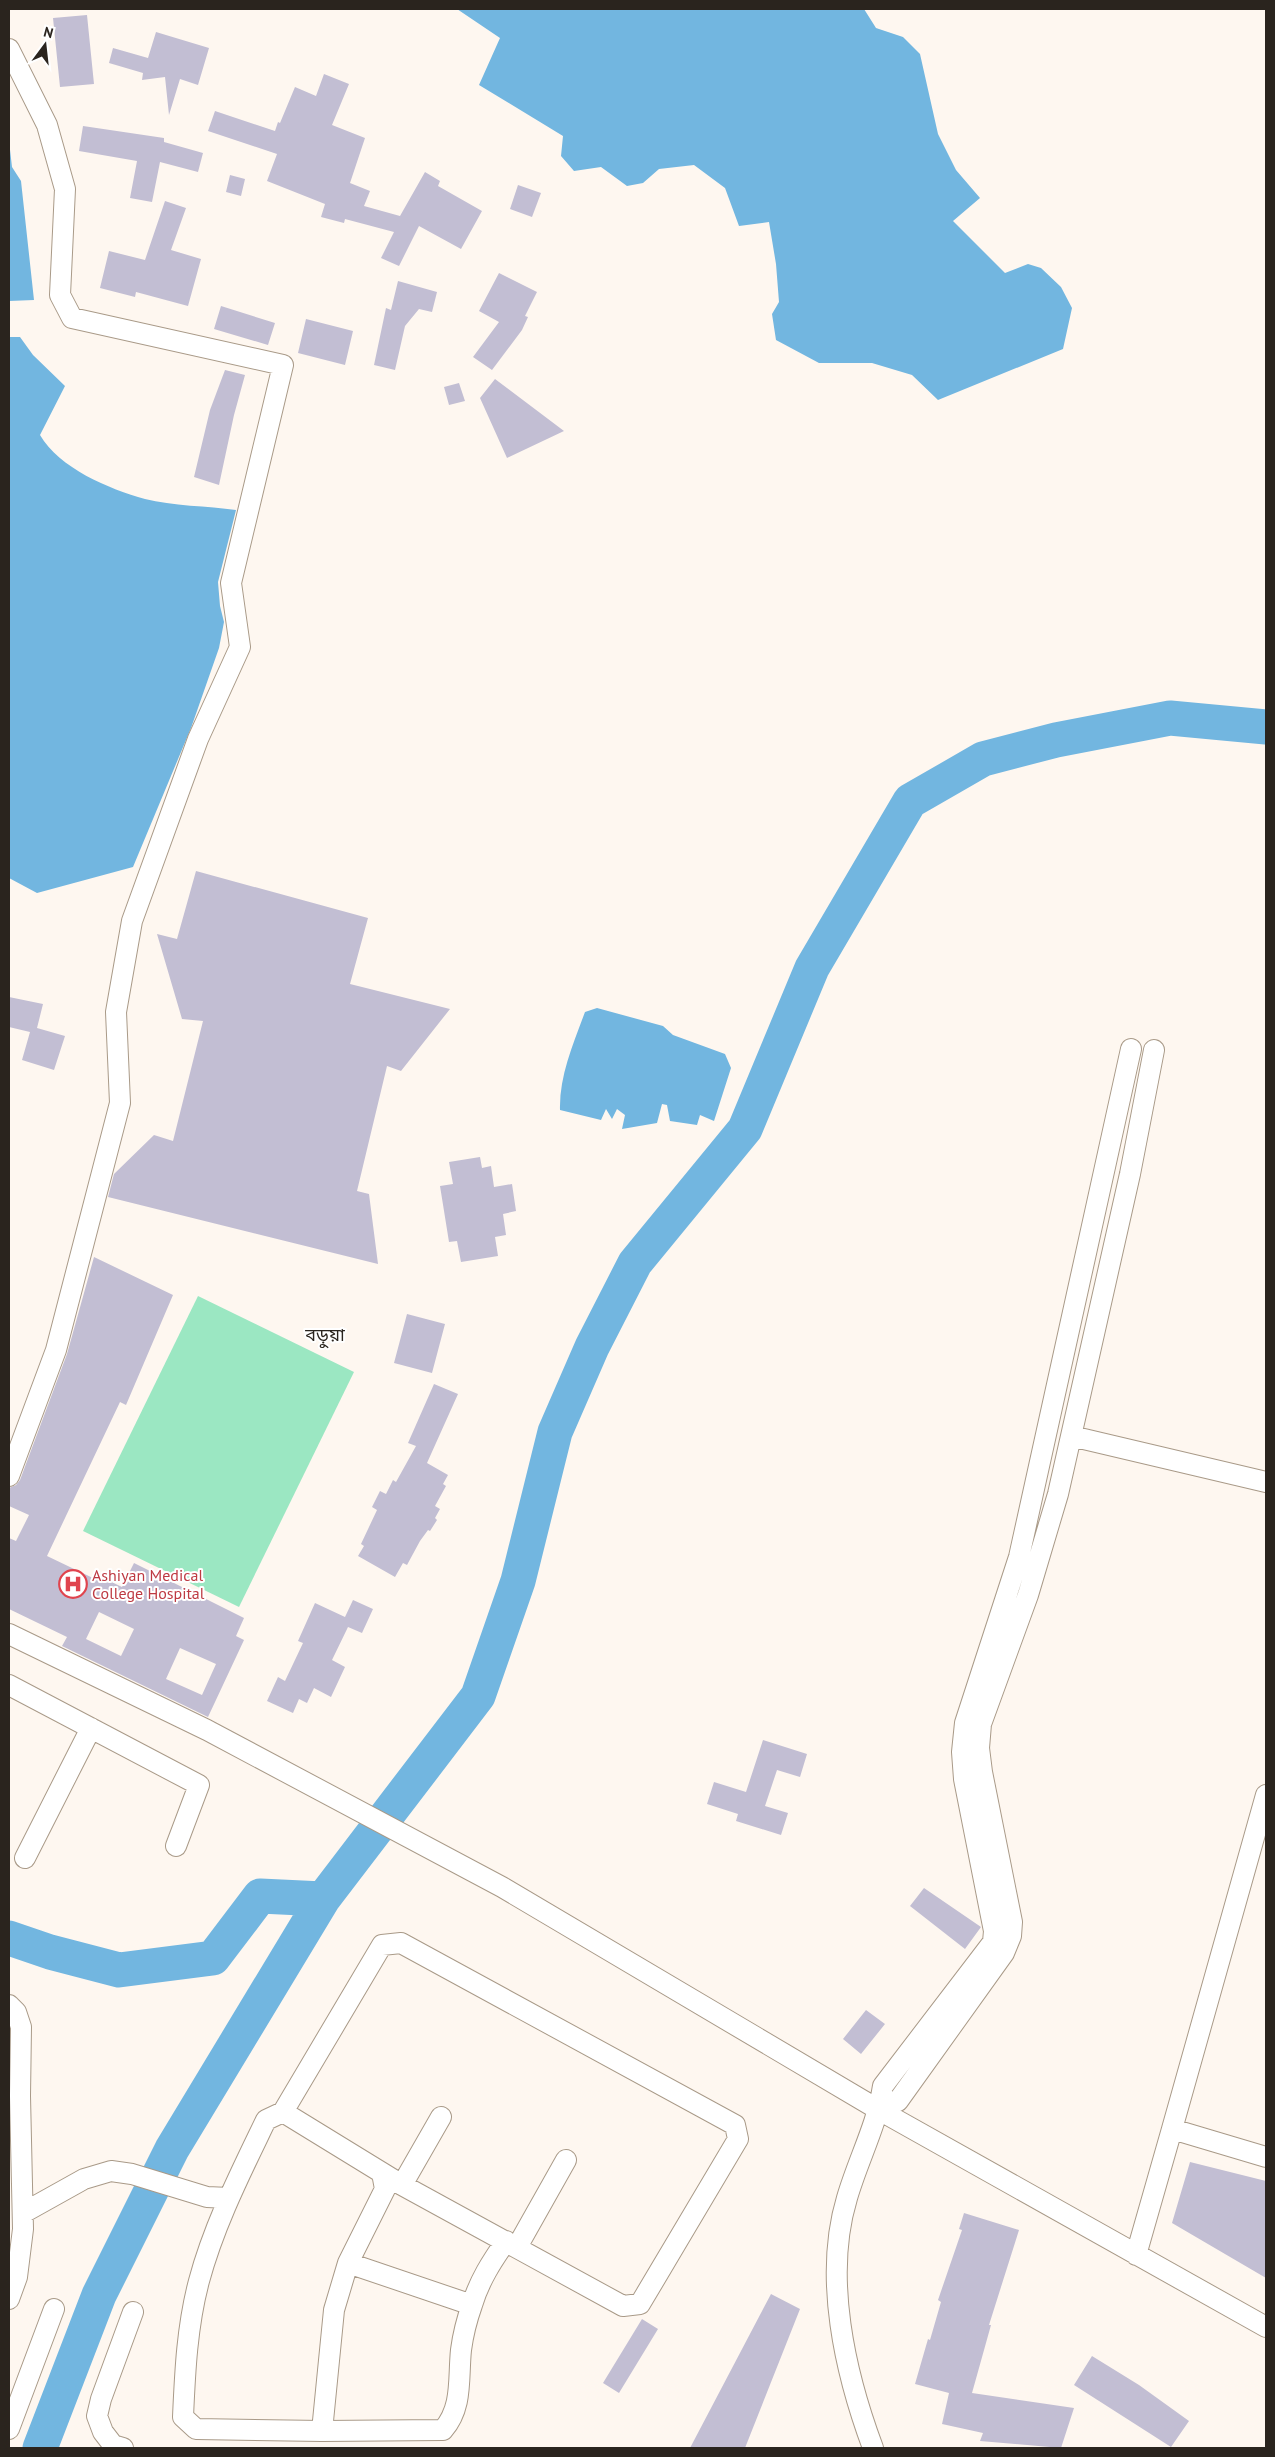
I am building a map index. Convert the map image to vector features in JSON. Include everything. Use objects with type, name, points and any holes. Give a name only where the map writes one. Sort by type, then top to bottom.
[{"type":"street","points":[[9,50],[47,125],[65,189],[60,295],[72,318],[283,365],[232,583],[240,647],[198,739],[132,921],[116,1012],[120,1103],[56,1350],[9,1476]]},
{"type":"street","points":[[984,1830],[964,1779],[962,1752],[965,1723],[1019,1557],[1131,1049]]},
{"type":"street","points":[[873,2448],[850,2375],[840,2318],[837,2254],[846,2198],[879,2110],[883,2086],[993,1942],[994,1931],[984,1830],[979,1748],[981,1724],[1046,1542],[1130,1174],[1154,1050]]},
{"type":"street","points":[[1104,1167],[1130,1174]]},
{"type":"street","points":[[1071,1436],[1266,1482]]},
{"type":"street","points":[[9,1634],[207,1730],[502,1887],[879,2110],[1266,2327]]},
{"type":"street","points":[[9,1686],[199,1785],[176,1846]]},
{"type":"street","points":[[25,1858],[91,1728]]},
{"type":"street","points":[[1136,2255],[1266,1795]]},
{"type":"street","points":[[283,2112],[402,2185],[511,2244],[624,2306],[640,2304],[738,2139],[735,2125],[401,1942],[382,1944],[283,2112],[266,2120],[229,2198],[199,2281],[186,2353],[183,2417],[196,2429],[443,2430],[458,2406],[461,2348],[472,2305],[485,2273],[511,2244],[566,2160]]},
{"type":"street","points":[[9,2005],[16,2012],[22,2027],[15,2096],[18,2224],[17,2277],[9,2298]]},
{"type":"street","points":[[402,2185],[441,2117]]},
{"type":"street","points":[[1172,2128],[1266,2157]]},
{"type":"street","points":[[18,2224],[84,2179],[111,2171],[132,2174],[207,2196],[229,2198]]},
{"type":"street","points":[[322,2431],[334,2310],[348,2263],[385,2189],[382,2173]]},
{"type":"street","points":[[348,2263],[472,2305]]},
{"type":"street","points":[[9,2429],[54,2308]]},
{"type":"street","points":[[123,2448],[113,2445],[102,2432],[97,2416],[100,2399],[133,2312]]},
{"type":"street","points":[[859,2448],[862,2416]]},
{"type":"green space","points":[[198,1296],[354,1372],[239,1607],[83,1531]]},
{"type":"water","points":[[457,9],[864,9],[876,28],[903,37],[920,54],[938,134],[956,170],[980,198],[953,221],[1005,273],[1028,264],[1041,268],[1061,287],[1072,308],[1063,349],[938,400],[912,375],[872,363],[819,363],[776,340],[772,314],[779,302],[776,264],[769,222],[739,226],[725,188],[694,165],[659,169],[643,183],[627,186],[601,167],[574,171],[561,156],[563,136],[479,85],[500,38]]},
{"type":"water","points":[[9,141],[12,167],[21,181],[34,300],[9,301]]},
{"type":"water","points":[[9,337],[20,337],[33,355],[65,386],[40,435],[59,458],[86,476],[145,499],[236,510],[218,582],[220,606],[224,622],[219,648],[191,728],[133,867],[37,893],[9,878]]},
{"type":"water","points":[[597,1008],[663,1026],[673,1035],[725,1054],[731,1068],[714,1121],[700,1115],[697,1125],[670,1121],[667,1105],[662,1104],[657,1123],[622,1129],[625,1115],[617,1109],[612,1119],[606,1109],[601,1120],[560,1110],[564,1073],[576,1036],[585,1012]]},
{"type":"building","points":[[87,15],[94,84],[60,87],[53,18]]},
{"type":"building","points":[[156,32],[209,48],[198,85],[180,79],[169,115],[165,77],[142,80],[143,73],[109,63],[113,48],[148,58]]},
{"type":"building","points":[[324,74],[349,84],[332,125],[365,138],[350,183],[370,191],[364,206],[400,216],[425,172],[440,181],[438,186],[482,211],[461,249],[419,226],[399,266],[381,258],[394,232],[345,219],[344,223],[321,217],[325,204],[267,181],[277,154],[208,131],[215,111],[275,131],[295,87],[316,96]]},
{"type":"building","points":[[83,126],[164,138],[164,142],[203,153],[198,172],[160,162],[152,202],[130,198],[137,161],[79,151]]},
{"type":"building","points":[[230,175],[245,179],[241,196],[226,192]]},
{"type":"building","points":[[518,185],[541,193],[532,217],[510,209]]},
{"type":"building","points":[[165,201],[186,208],[171,250],[201,259],[188,306],[136,292],[135,297],[100,288],[109,251],[145,260]]},
{"type":"building","points":[[499,273],[537,292],[525,316],[528,317],[522,330],[492,370],[473,357],[499,322],[479,311]]},
{"type":"building","points":[[398,281],[437,292],[432,312],[419,309],[405,326],[395,370],[374,365],[386,308],[391,310]]},
{"type":"building","points":[[221,306],[275,323],[268,345],[214,329]]},
{"type":"building","points":[[306,319],[353,331],[345,365],[298,353]]},
{"type":"building","points":[[225,370],[245,375],[234,415],[219,485],[194,477],[210,410]]},
{"type":"building","points":[[495,379],[564,431],[507,458],[480,398]]},
{"type":"building","points":[[459,383],[465,401],[449,405],[444,387]]},
{"type":"building","points":[[196,871],[368,918],[350,984],[450,1009],[401,1071],[387,1066],[357,1191],[369,1194],[378,1264],[108,1197],[114,1174],[154,1135],[173,1141],[203,1021],[182,1019],[157,934],[177,939]]},
{"type":"building","points":[[9,997],[43,1004],[37,1028],[65,1036],[54,1070],[22,1060],[30,1032],[9,1027]]},
{"type":"building","points":[[480,1157],[482,1168],[491,1166],[494,1187],[512,1184],[516,1211],[503,1214],[506,1235],[495,1237],[498,1256],[461,1262],[457,1241],[449,1242],[440,1186],[453,1184],[449,1162]]},
{"type":"building","points":[[94,1257],[173,1295],[126,1405],[120,1402],[47,1556],[95,1579],[97,1575],[122,1587],[134,1563],[244,1618],[236,1636],[244,1640],[208,1717],[62,1646],[67,1637],[9,1609],[9,1538],[16,1541],[29,1515],[9,1506],[9,1488],[16,1485],[20,1480],[67,1354]],"holes":[[[99,1612],[134,1629],[121,1656],[86,1639]],[[180,1648],[216,1664],[202,1695],[166,1679]]]},
{"type":"building","points":[[407,1314],[445,1324],[432,1373],[394,1363]]},
{"type":"building","points":[[434,1384],[458,1394],[427,1463],[448,1475],[443,1484],[446,1486],[435,1506],[440,1509],[435,1518],[437,1520],[420,1541],[407,1565],[403,1563],[395,1577],[358,1556],[364,1546],[361,1544],[377,1510],[372,1507],[380,1491],[386,1494],[393,1480],[396,1482],[416,1446],[408,1443]]},
{"type":"building","points":[[353,1600],[373,1609],[362,1633],[348,1627],[332,1660],[345,1667],[331,1697],[314,1688],[307,1703],[299,1699],[293,1713],[267,1701],[278,1677],[285,1681],[303,1643],[298,1641],[315,1603],[345,1617]]},
{"type":"building","points":[[763,1740],[807,1754],[800,1777],[777,1770],[765,1806],[788,1813],[781,1835],[736,1821],[738,1814],[707,1804],[714,1782],[746,1792]]},
{"type":"building","points":[[924,1888],[981,1927],[965,1949],[910,1906]]},
{"type":"building","points":[[866,2010],[885,2024],[861,2054],[843,2039]]},
{"type":"building","points":[[1190,2162],[1266,2181],[1266,2278],[1172,2223]]},
{"type":"building","points":[[964,2213],[1019,2230],[989,2325],[991,2325],[972,2393],[1074,2408],[1061,2448],[980,2441],[983,2433],[942,2424],[949,2393],[915,2384],[941,2302],[938,2300],[962,2230],[959,2229]]},
{"type":"building","points":[[771,2294],[800,2309],[745,2448],[690,2448]]},
{"type":"building","points":[[642,2319],[658,2329],[619,2393],[603,2383]]},
{"type":"building","points":[[1092,2356],[1139,2385],[1189,2421],[1171,2447],[1074,2385]]},
{"type":"waterway","points":[[40,2448],[99,2295],[172,2149],[323,1899],[478,1696],[518,1581],[555,1432],[592,1347],[635,1263],[745,1129],[812,968],[910,801],[983,759],[1056,740],[1170,718],[1266,727]]},
{"type":"waterway","points":[[9,1938],[50,1952],[119,1970],[213,1958],[260,1896],[323,1899]]},
{"type":"place","name":"Ashiyan Medical College Hospital","points":[[73,1584]]},
{"type":"district","name":"বড়ুয়া","points":[[325,1334]]}]
